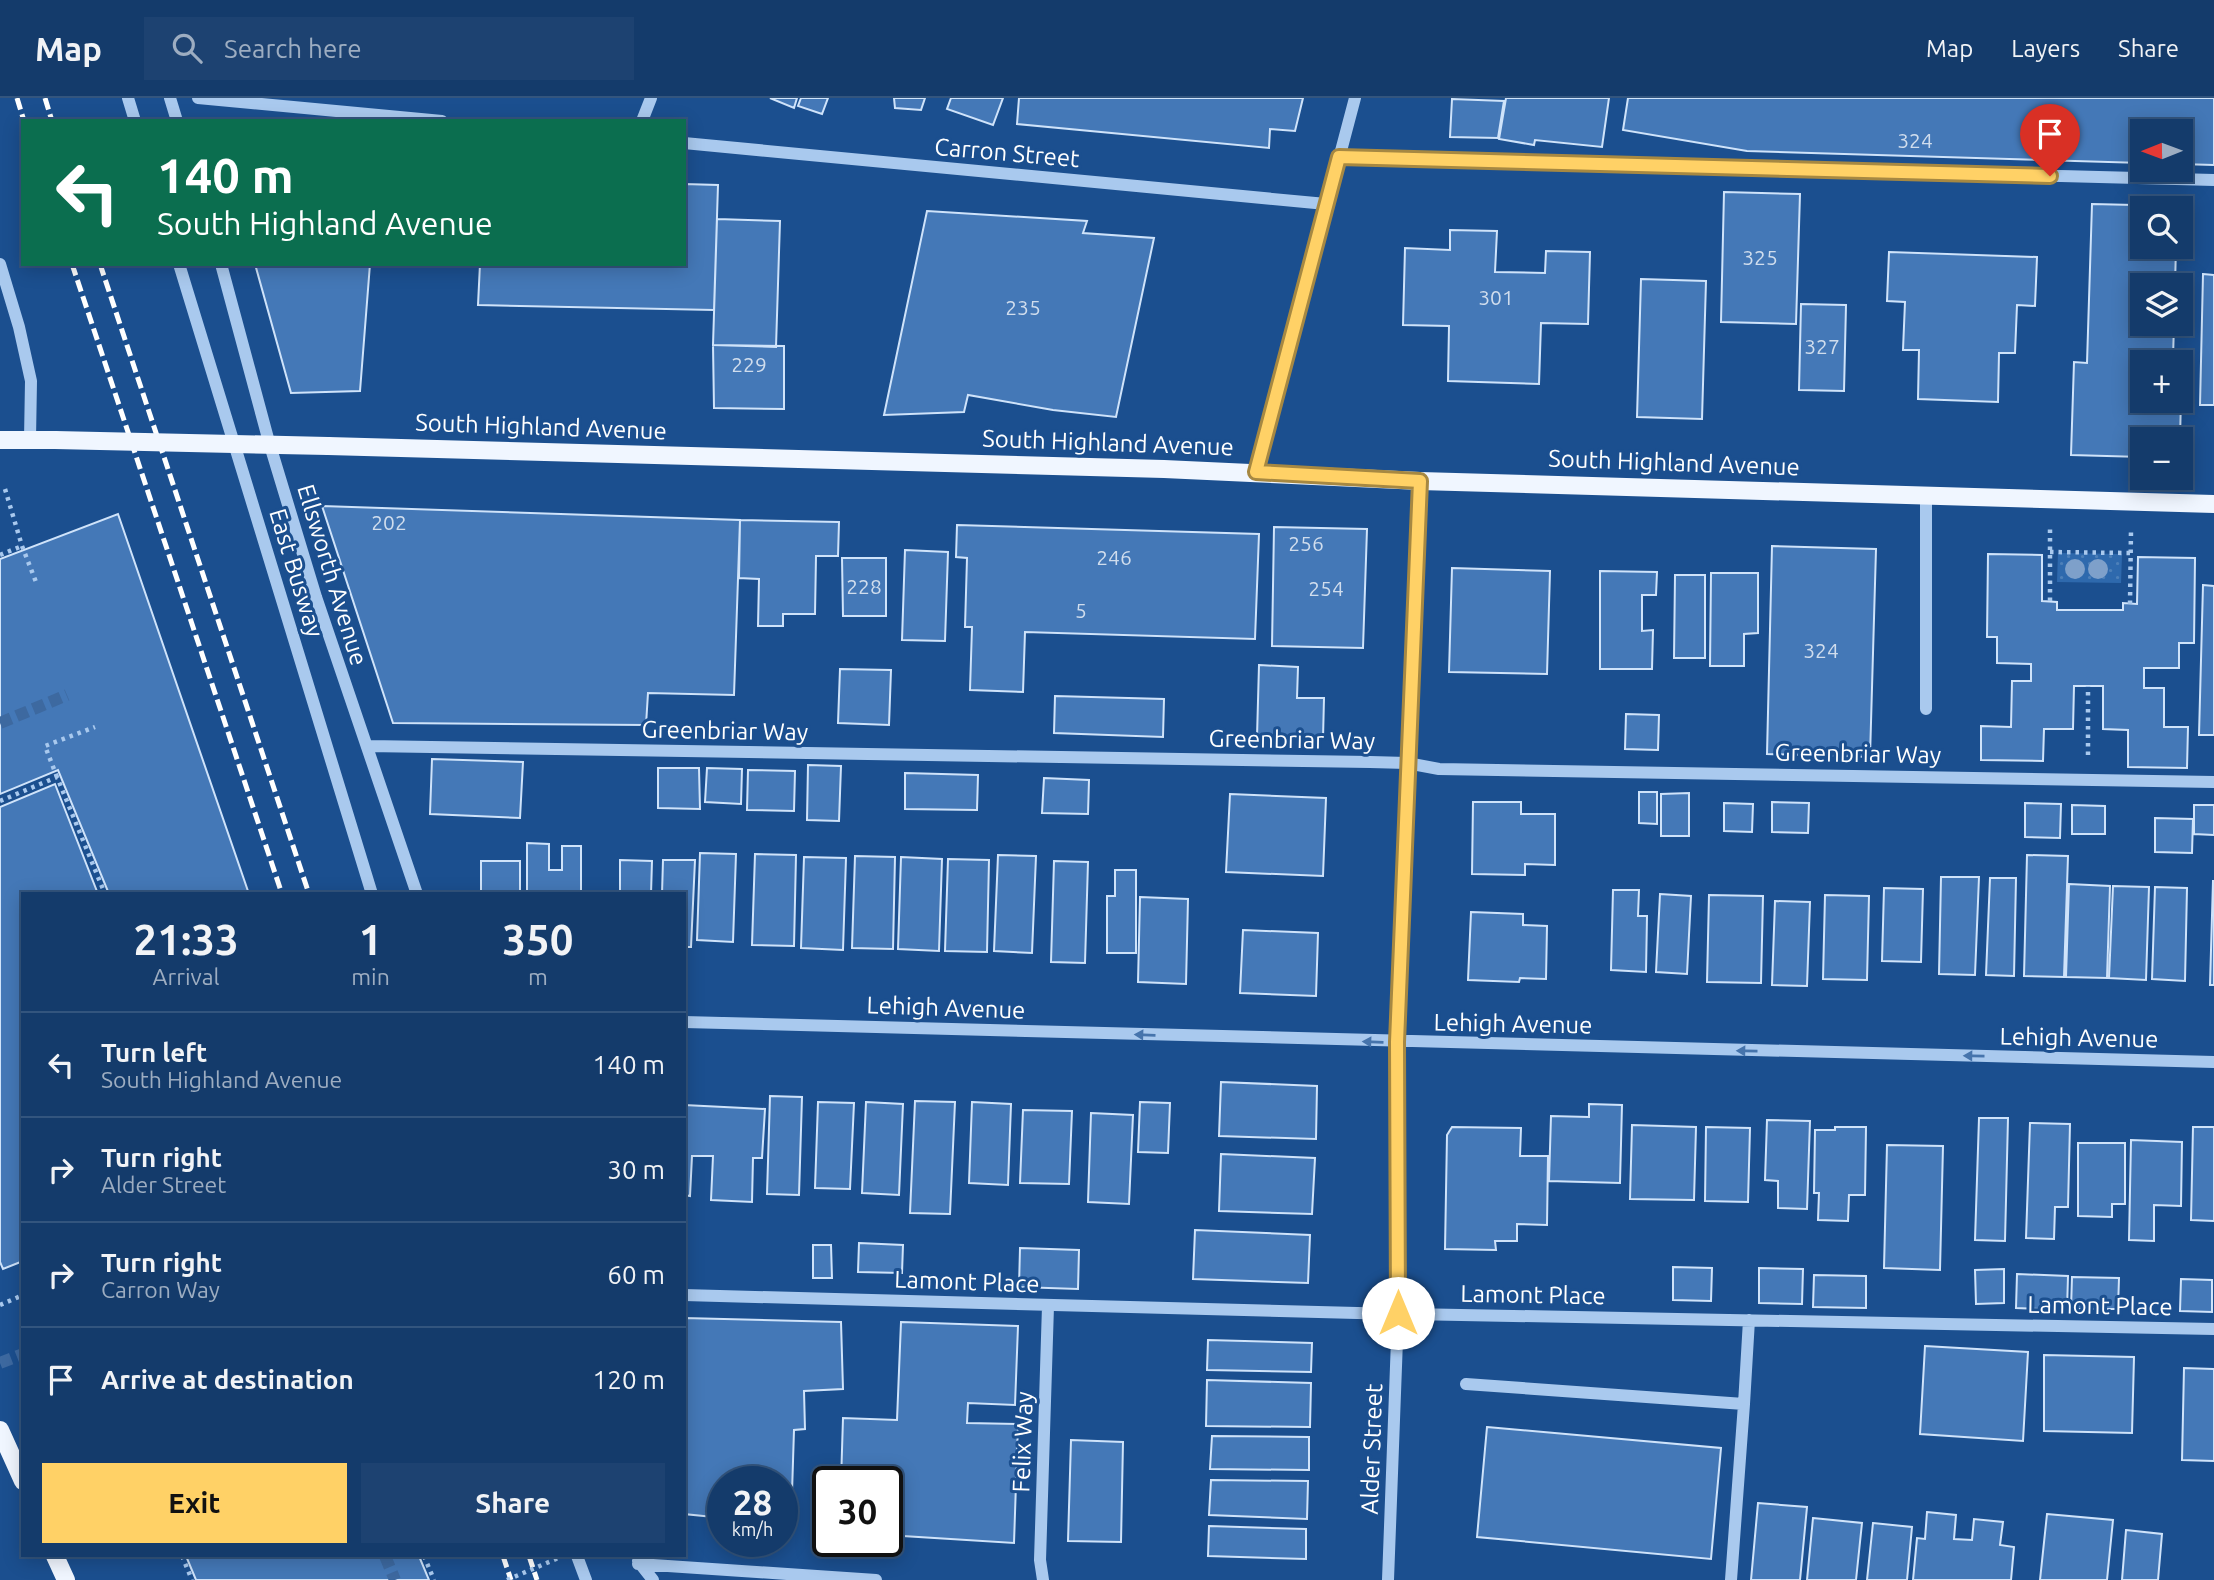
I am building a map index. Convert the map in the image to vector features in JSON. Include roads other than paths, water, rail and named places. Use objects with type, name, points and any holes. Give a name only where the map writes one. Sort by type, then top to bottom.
[{"type":"main road","name":"South Highland Avenue","points":[[0,440],[328,446],[1256,472],[1420,481],[2214,504]]},
{"type":"main road","points":[[0,1430],[21,1477]]},
{"type":"main road","points":[[55,1557],[66,1580]]},
{"type":"street","points":[[128,98],[134,119]]},
{"type":"street","points":[[170,98],[176,119]]},
{"type":"street","points":[[198,98],[421,119]]},
{"type":"street","points":[[643,119],[651,98]]},
{"type":"street","points":[[1256,472],[1355,98]]},
{"type":"street","name":"Carron Street","points":[[686,143],[1326,204]]},
{"type":"street","points":[[1339,157],[2214,180]]},
{"type":"street","points":[[0,264],[19,327],[31,381],[30,439]]},
{"type":"street","name":"East Busway","points":[[180,266],[371,892]]},
{"type":"street","name":"Ellsworth Avenue","points":[[222,266],[269,442],[316,597],[416,892]]},
{"type":"street","name":"Alder Street","points":[[1388,1580],[1398,1313],[1397,1042],[1420,481]]},
{"type":"street","points":[[1926,495],[1926,709]]},
{"type":"street","name":"Greenbriar Way","points":[[368,746],[1407,763],[1440,769],[2214,782]]},
{"type":"street","name":"Lehigh Avenue","points":[[686,1022],[2214,1062]]},
{"type":"street","name":"Lamont Place","points":[[686,1295],[1048,1306],[2214,1329]]},
{"type":"street","name":"Felix Way","points":[[1043,1580],[1040,1560],[1048,1306]]},
{"type":"street","points":[[1731,1580],[1749,1320]]},
{"type":"street","points":[[1466,1384],[1744,1404]]},
{"type":"street","points":[[577,1557],[586,1580]]},
{"type":"street","points":[[637,1560],[653,1580]]},
{"type":"street","points":[[637,1560],[876,1580]]},
{"type":"tunnel","points":[[0,723],[67,695]]},
{"type":"tunnel","points":[[0,1363],[21,1355]]},
{"type":"tunnel","points":[[385,1557],[395,1580]]},
{"type":"railway","points":[[17,98],[23,119]]},
{"type":"railway","points":[[45,98],[51,119]]},
{"type":"railway","points":[[73,266],[281,892]]},
{"type":"railway","points":[[101,266],[308,892]]},
{"type":"railway","points":[[503,1557],[511,1580]]},
{"type":"railway","points":[[529,1557],[537,1580]]}]
